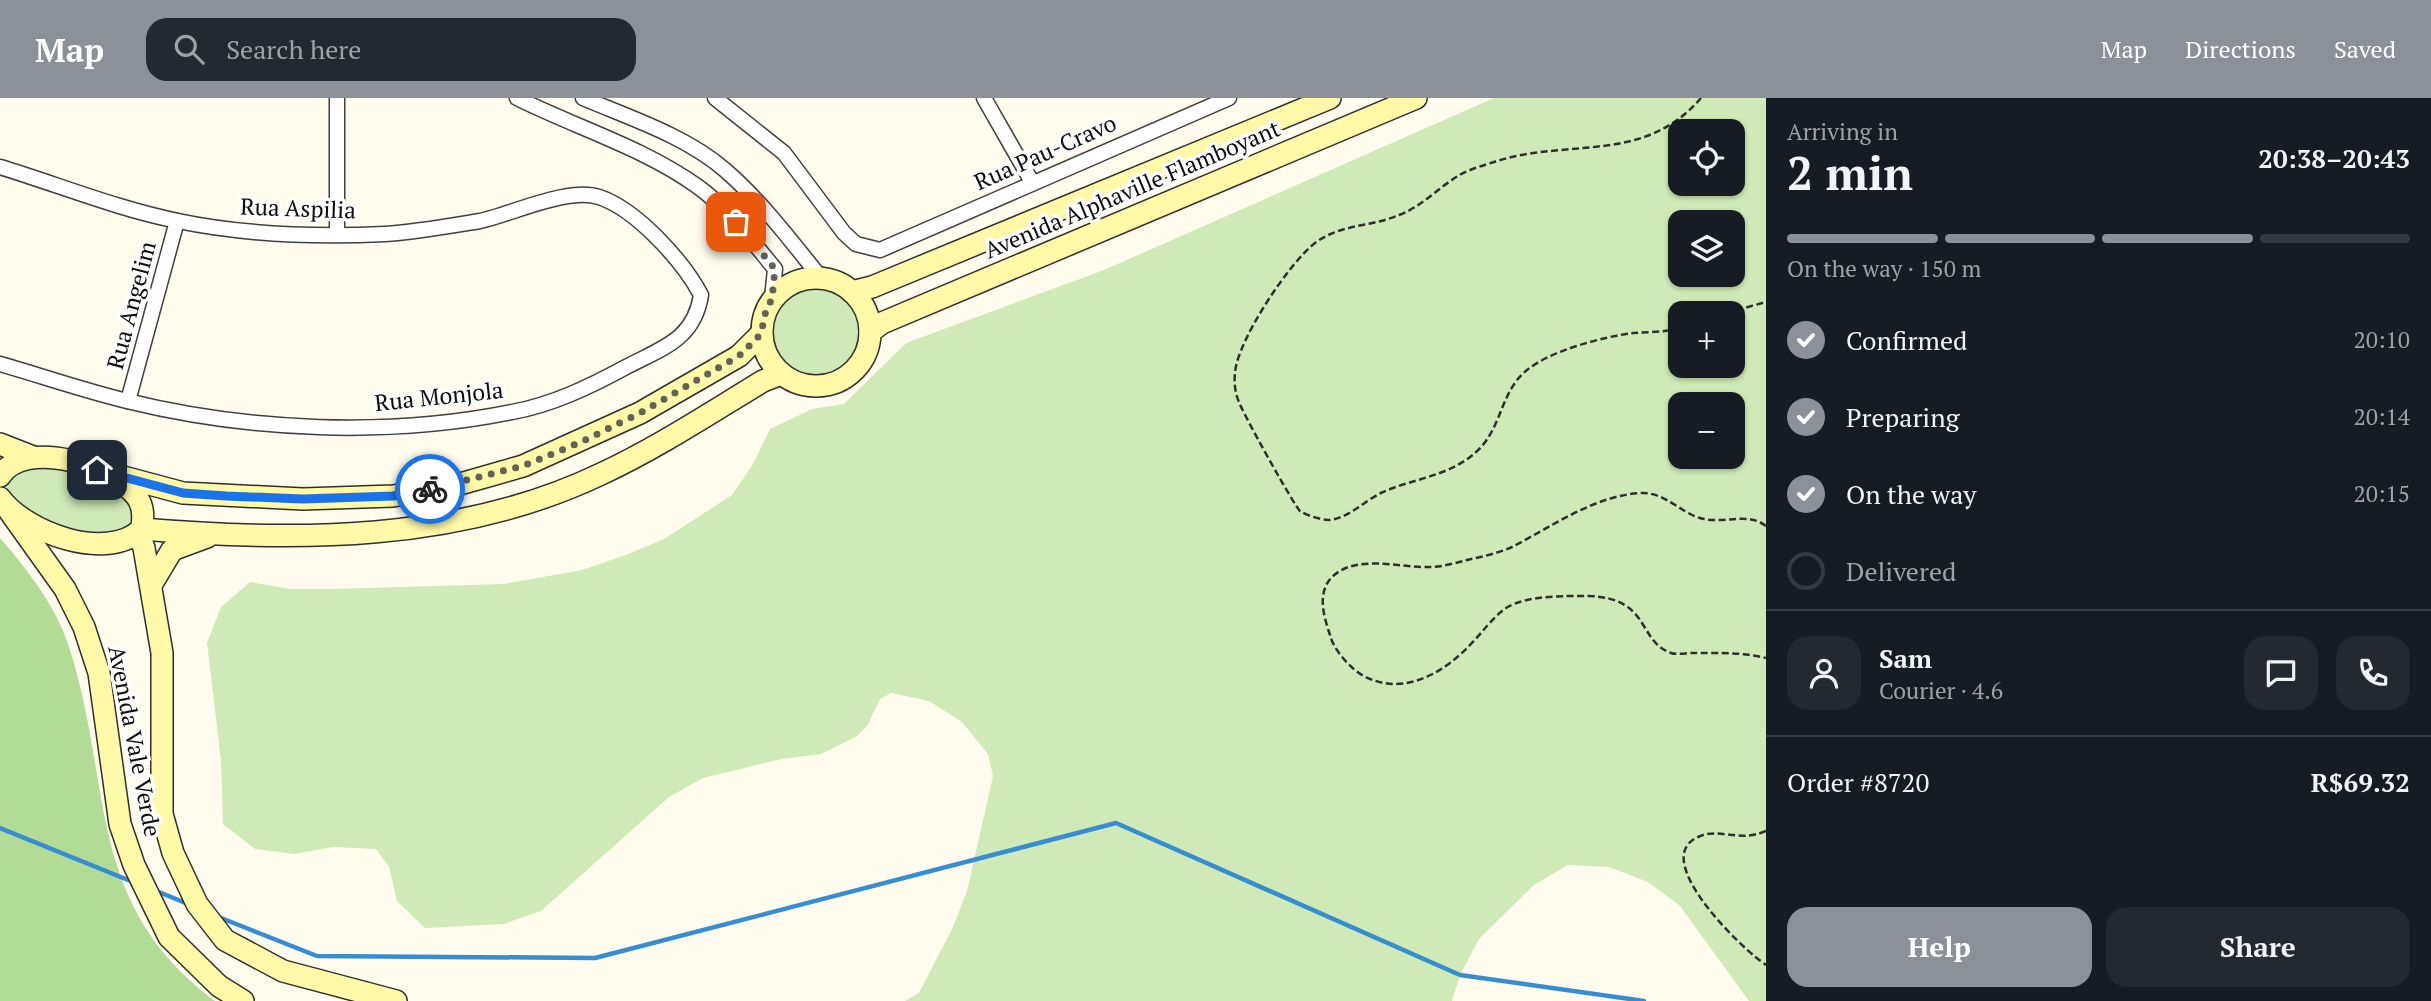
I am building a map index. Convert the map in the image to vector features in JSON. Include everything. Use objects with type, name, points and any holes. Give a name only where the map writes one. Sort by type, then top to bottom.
[{"type":"street","points":[[337,98],[337,234]]},
{"type":"street","points":[[517,98],[655,159],[699,187],[736,222],[775,269],[772,299]]},
{"type":"street","points":[[583,98],[668,134],[724,169],[766,211],[821,278],[852,292],[865,310],[870,332],[868,349],[860,365],[847,377],[831,385],[813,387],[796,383],[781,374],[767,357],[761,334],[766,310],[772,299],[786,286],[803,279],[821,278]]},
{"type":"street","name":"Rua Pau-Cravo","points":[[715,98],[784,153],[844,233],[856,244],[880,250],[1203,103],[1229,98]]},
{"type":"street","points":[[984,98],[1032,182]]},
{"type":"street","name":"Avenida Alphaville Flamboyant","points":[[852,292],[872,287],[1330,98]]},
{"type":"street","name":"Avenida Alphaville Flamboyant","points":[[870,332],[882,323],[1416,98]]},
{"type":"street","name":"Rua Aspilia","points":[[0,167],[177,221],[251,231],[388,234],[481,220],[575,195],[599,197]]},
{"type":"street","name":"Rua Monjola","points":[[0,363],[128,401],[242,422],[335,429],[514,412],[588,387],[666,346],[691,327],[701,295],[687,268],[656,237],[618,207],[599,197]]},
{"type":"street","name":"Rua Angelim","points":[[128,401],[177,221]]},
{"type":"street","points":[[0,444],[33,457],[65,459],[183,493],[303,499],[393,496],[460,484],[523,466],[640,413],[739,356],[761,334]]},
{"type":"street","points":[[5,505],[50,535],[76,541],[122,540],[140,531],[308,536],[401,530],[472,519],[537,500],[601,475],[763,381],[781,374]]},
{"type":"street","points":[[0,476],[6,466],[33,457]]},
{"type":"street","name":"Avenida Vale Verde","points":[[97,470],[138,497],[143,511],[140,531],[162,653],[162,814],[173,853],[197,904],[225,940],[283,971],[396,1001]]},
{"type":"street","name":"Avenida Vale Verde","points":[[5,505],[65,589],[84,627],[99,673],[120,824],[134,865],[169,937],[219,986],[243,1001]]},
{"type":"street","points":[[151,585],[172,550],[221,533]]},
{"type":"path","points":[[1668,331],[1629,334],[1555,353],[1526,371],[1507,394],[1495,426],[1482,446],[1468,458],[1444,474],[1382,492],[1341,517],[1326,520],[1302,512],[1292,501],[1273,461],[1240,405],[1235,387],[1235,370],[1240,353],[1266,303],[1290,268],[1315,243],[1350,226],[1398,216],[1461,174],[1499,160],[1536,152],[1615,144],[1655,135],[1685,117],[1701,98]]},
{"type":"path","points":[[1745,308],[1766,302]]},
{"type":"path","points":[[1766,526],[1749,517],[1715,521],[1698,518],[1662,498],[1646,493],[1629,495],[1568,515],[1510,548],[1469,560],[1433,567],[1362,564],[1344,568],[1331,578],[1324,593],[1323,611],[1332,644],[1357,673],[1376,683],[1393,686],[1411,683],[1440,671],[1500,613],[1523,601],[1591,596],[1625,604],[1640,616],[1655,641],[1672,653],[1751,654],[1766,657]]},
{"type":"path","points":[[1766,831],[1749,838],[1715,834],[1698,837],[1685,847],[1681,856],[1684,873],[1727,931],[1747,953],[1766,965]]},
{"type":"green space","points":[[1494,98],[1766,98],[1766,1001],[1749,1001],[1680,906],[1648,882],[1609,867],[1568,865],[1534,885],[1479,939],[1460,975],[1452,1001],[905,1001],[919,993],[953,927],[967,891],[993,776],[988,754],[962,722],[929,701],[891,693],[880,699],[867,726],[857,736],[821,754],[782,759],[703,778],[669,797],[541,911],[504,924],[425,928],[397,901],[389,867],[376,849],[333,847],[294,854],[255,849],[223,824],[221,761],[207,643],[221,607],[250,582],[291,589],[504,584],[582,570],[626,555],[664,539],[732,495],[753,464],[770,429],[812,409],[844,404],[906,343],[1104,270]]},
{"type":"green space","points":[[807,285],[825,285],[850,298],[860,314],[863,332],[860,350],[850,366],[825,379],[807,379],[782,366],[769,341],[769,323],[782,298]]},
{"type":"green space","points":[[34,465],[74,471],[107,486],[131,502],[135,521],[118,532],[95,535],[72,533],[46,524],[7,495],[10,477],[17,471]]},
{"type":"green space","points":[[0,538],[39,588],[56,615],[68,644],[82,695],[109,838],[123,881],[143,923],[173,963],[215,1001],[0,1001]]},
{"type":"waterway","points":[[216,916],[317,956],[595,958],[1116,823],[1460,975],[1644,1001]]},
{"type":"waterway","points":[[0,828],[133,882]]},
{"type":"waterway","points":[[154,890],[188,904]]},
{"type":"way so far","points":[[430,489],[460,484],[523,466],[581,442],[640,413],[739,356],[761,334],[762,322],[772,299],[775,269],[736,222]]},
{"type":"route","points":[[97,470],[183,493],[226,496],[303,499],[393,496],[430,489]]}]
